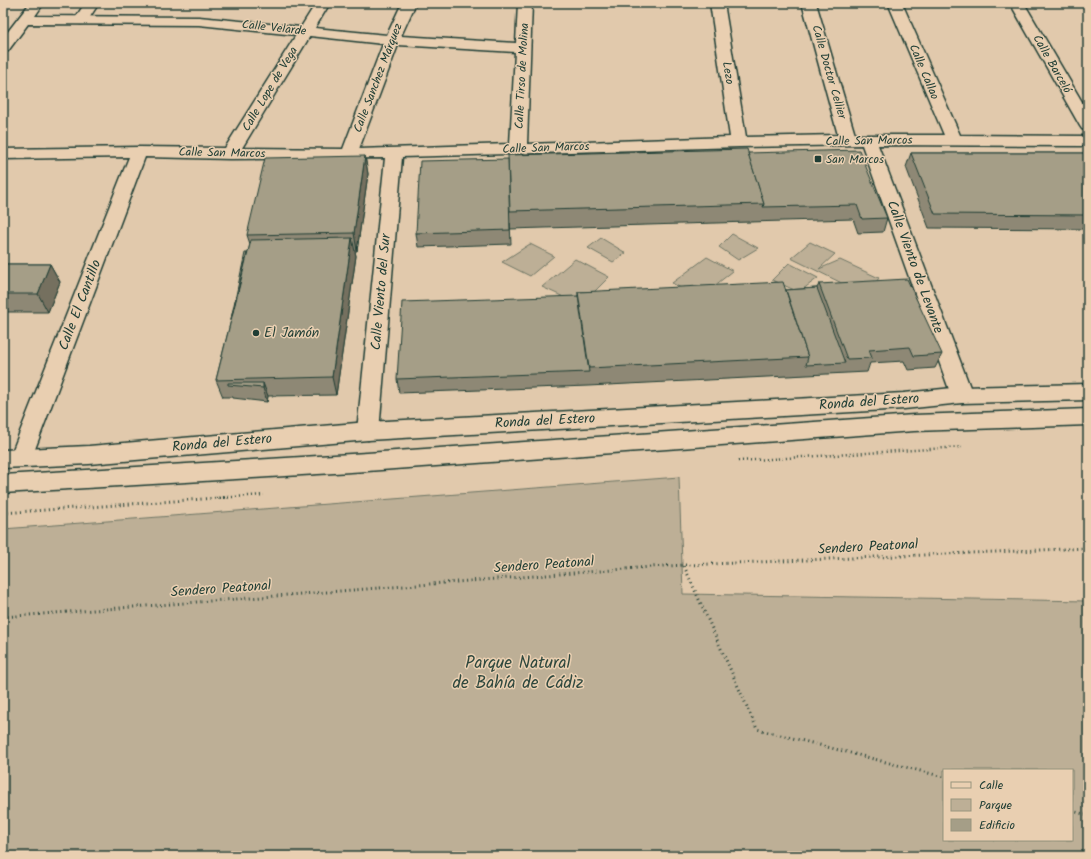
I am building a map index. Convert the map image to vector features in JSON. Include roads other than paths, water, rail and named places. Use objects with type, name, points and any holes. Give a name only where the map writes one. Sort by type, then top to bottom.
[{"type":"street","points":[[3,48],[37,3]]},
{"type":"street","points":[[81,20],[92,3]]},
{"type":"street","name":"Calle Lope de Vega","points":[[230,154],[323,3]]},
{"type":"street","name":"Calle Sanchez Márquez","points":[[349,154],[392,40],[409,3]]},
{"type":"street","name":"Calle Tirso de Molina","points":[[518,149],[525,3]]},
{"type":"street","name":"Lezo","points":[[716,3],[739,142]]},
{"type":"street","name":"Calle Doctor Cellier","points":[[809,3],[848,141]]},
{"type":"street","name":"Calle Callao","points":[[895,3],[954,140]]},
{"type":"street","name":"Calle Barceló","points":[[1016,3],[1088,126]]},
{"type":"street","name":"Calle Velarde","points":[[24,20],[199,21],[392,40],[524,48]]},
{"type":"street","name":"Calle San Marcos","points":[[3,154],[139,152],[349,154],[739,142],[868,140],[1088,141]]},
{"type":"street","name":"Calle Viento de Levante","points":[[868,140],[962,394]]},
{"type":"street","name":"Calle El Cantillo","points":[[12,458],[139,152]]},
{"type":"street","name":"Calle Viento del Sur","points":[[368,431],[394,152]]},
{"type":"street","name":"Ronda del Estero","points":[[12,458],[89,455],[368,431],[904,401],[962,394],[1088,392]]},
{"type":"street","name":"Ronda del Estero","points":[[3,484],[367,462],[914,423],[1088,417]]},
{"type":"place","name":"San Marcos","points":[[818,159]]},
{"type":"place","name":"El Jamón","points":[[256,333]]},
{"type":"park label","name":"Parque Natural de Bahía de Cádiz","points":[[518,673]]}]
